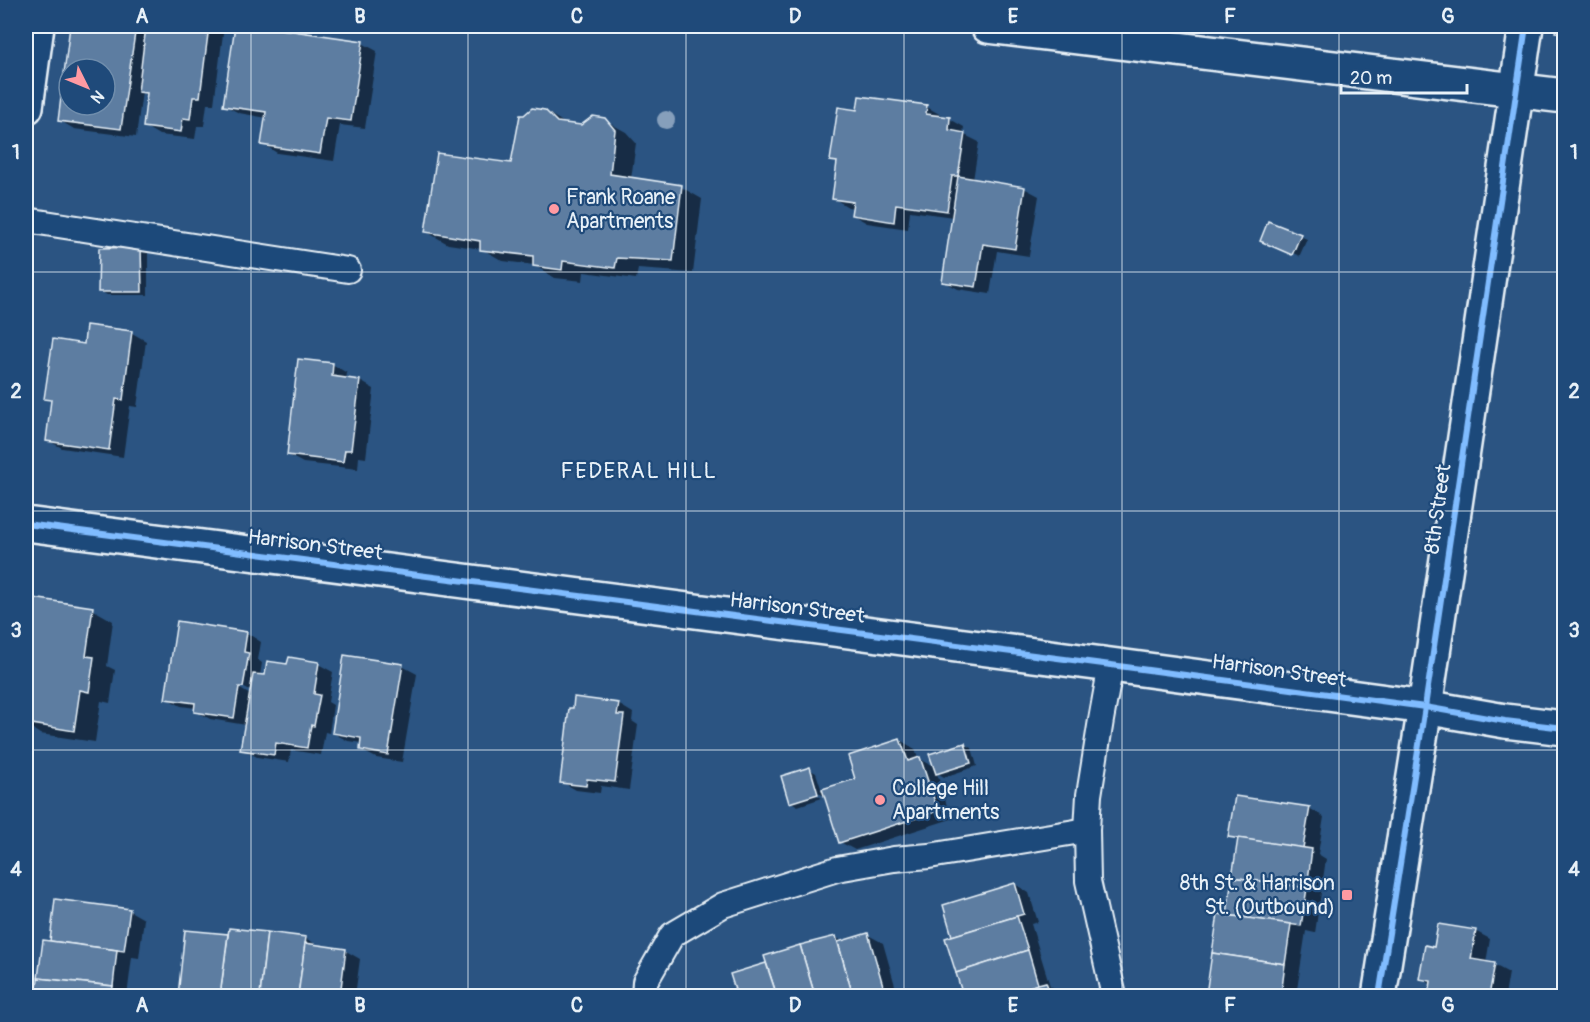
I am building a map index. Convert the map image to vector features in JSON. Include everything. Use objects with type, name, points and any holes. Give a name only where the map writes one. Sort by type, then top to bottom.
[{"type":"street","points":[[26,107],[37,26]]},
{"type":"street","points":[[988,26],[1564,96]]},
{"type":"street","name":"8th Street","points":[[1378,996],[1425,707],[1526,26]]},
{"type":"street","name":"Harrison Street","points":[[26,524],[1112,664],[1564,728]]},
{"type":"lane","points":[[26,220],[348,270]]},
{"type":"lane","points":[[1112,664],[1089,795],[1087,830],[1088,881],[1114,996]]},
{"type":"lane","points":[[644,996],[645,982],[672,935],[723,905],[837,869],[1087,830]]},
{"type":"building","points":[[70,26],[136,26],[121,129],[58,121],[59,117],[117,117],[117,57],[66,57]]},
{"type":"building","points":[[146,26],[209,26],[200,97],[193,97],[190,119],[183,118],[181,132],[143,127],[147,93],[138,92]]},
{"type":"building","points":[[235,26],[258,26],[363,41],[351,121],[326,118],[320,154],[261,145],[266,112],[223,106]]},
{"type":"building","points":[[1556,26],[1564,26],[1564,33],[1555,32]]},
{"type":"building","points":[[859,96],[927,105],[926,114],[950,117],[949,130],[965,133],[958,176],[952,176],[947,211],[896,204],[894,222],[851,215],[853,202],[832,199],[837,162],[830,161],[838,107],[857,110]]},
{"type":"building","name":"Frank Roane Apartments","points":[[532,108],[545,110],[557,122],[581,125],[593,116],[605,118],[615,130],[610,174],[682,185],[673,261],[617,258],[615,268],[563,261],[562,270],[533,266],[533,256],[480,250],[480,241],[425,232],[437,153],[511,163],[520,115],[524,115]]},
{"type":"building","points":[[958,176],[1025,187],[1015,249],[983,244],[976,287],[942,282]]},
{"type":"building","points":[[1268,221],[1301,234],[1292,255],[1260,241]]},
{"type":"building","points":[[141,247],[142,292],[98,292],[99,248]]},
{"type":"building","points":[[86,325],[132,331],[123,400],[116,399],[109,450],[46,441],[51,400],[44,399],[53,339],[84,344]]},
{"type":"building","points":[[298,359],[333,363],[332,376],[360,380],[351,450],[345,450],[343,462],[287,455]]},
{"type":"building","points":[[26,597],[93,607],[86,656],[94,657],[89,692],[80,690],[74,731],[26,723]]},
{"type":"building","points":[[177,621],[247,632],[244,652],[249,653],[243,687],[239,687],[234,718],[194,712],[195,703],[165,699]]},
{"type":"building","points":[[344,655],[403,664],[388,755],[360,750],[361,738],[332,733]]},
{"type":"building","points":[[289,657],[319,662],[314,694],[320,695],[307,748],[276,743],[274,755],[240,750],[253,674],[265,675],[267,661],[287,664]]},
{"type":"building","points":[[574,697],[619,703],[617,715],[624,715],[615,782],[587,779],[586,786],[560,783],[569,708],[573,708]]},
{"type":"building","name":"College Hill Apartments","points":[[900,739],[908,761],[920,757],[938,811],[839,843],[822,789],[855,779],[848,756]]},
{"type":"building","points":[[965,743],[971,763],[936,774],[929,754]]},
{"type":"building","points":[[810,767],[818,794],[789,803],[781,776]]},
{"type":"building","points":[[1235,796],[1310,807],[1303,848],[1228,837]]},
{"type":"building","points":[[1238,838],[1312,849],[1307,888],[1232,877]]},
{"type":"building","points":[[1232,877],[1307,888],[1301,926],[1227,915]]},
{"type":"building","points":[[1015,883],[1024,914],[952,936],[943,905]]},
{"type":"building","points":[[55,899],[130,909],[124,951],[50,941]]},
{"type":"building","points":[[1218,914],[1291,924],[1285,964],[1212,953]]},
{"type":"building","points":[[1017,916],[1028,950],[956,973],[945,938]]},
{"type":"building","points":[[1438,924],[1476,930],[1471,959],[1495,963],[1489,996],[1429,996],[1431,981],[1419,979],[1425,945],[1434,947]]},
{"type":"building","points":[[229,928],[267,932],[260,996],[220,996]]},
{"type":"building","points":[[185,930],[228,934],[220,996],[178,996]]},
{"type":"building","points":[[267,932],[306,937],[298,996],[260,996]]},
{"type":"building","points":[[868,933],[886,996],[853,996],[838,942]]},
{"type":"building","points":[[836,936],[853,996],[815,996],[800,945]]},
{"type":"building","points":[[43,940],[117,950],[113,986],[38,978]]},
{"type":"building","points":[[305,943],[346,949],[340,996],[298,996]]},
{"type":"building","points":[[800,945],[815,996],[777,996],[764,956]]},
{"type":"building","points":[[1028,950],[1038,984],[1003,996],[963,996],[956,973]]},
{"type":"building","points":[[1212,953],[1285,964],[1281,996],[1206,995]]},
{"type":"building","points":[[766,963],[777,996],[737,996],[730,974]]},
{"type":"building","points":[[38,978],[113,986],[112,996],[36,996]]},
{"type":"building","points":[[1046,982],[1051,996],[1003,996],[1038,984]]},
{"type":"cycle path","points":[[1379,996],[1425,707],[1526,26]]},
{"type":"cycle path","points":[[26,524],[1111,665],[1564,728]]},
{"type":"place","name":"Frank Roane Apartments","points":[[554,209]]},
{"type":"place","name":"College Hill Apartments","points":[[880,800]]},
{"type":"place","name":"8th St. & Harrison St. (Outbound)","points":[[1347,895]]},
{"type":"district","name":"FEDERAL HILL","points":[[639,471]]}]
